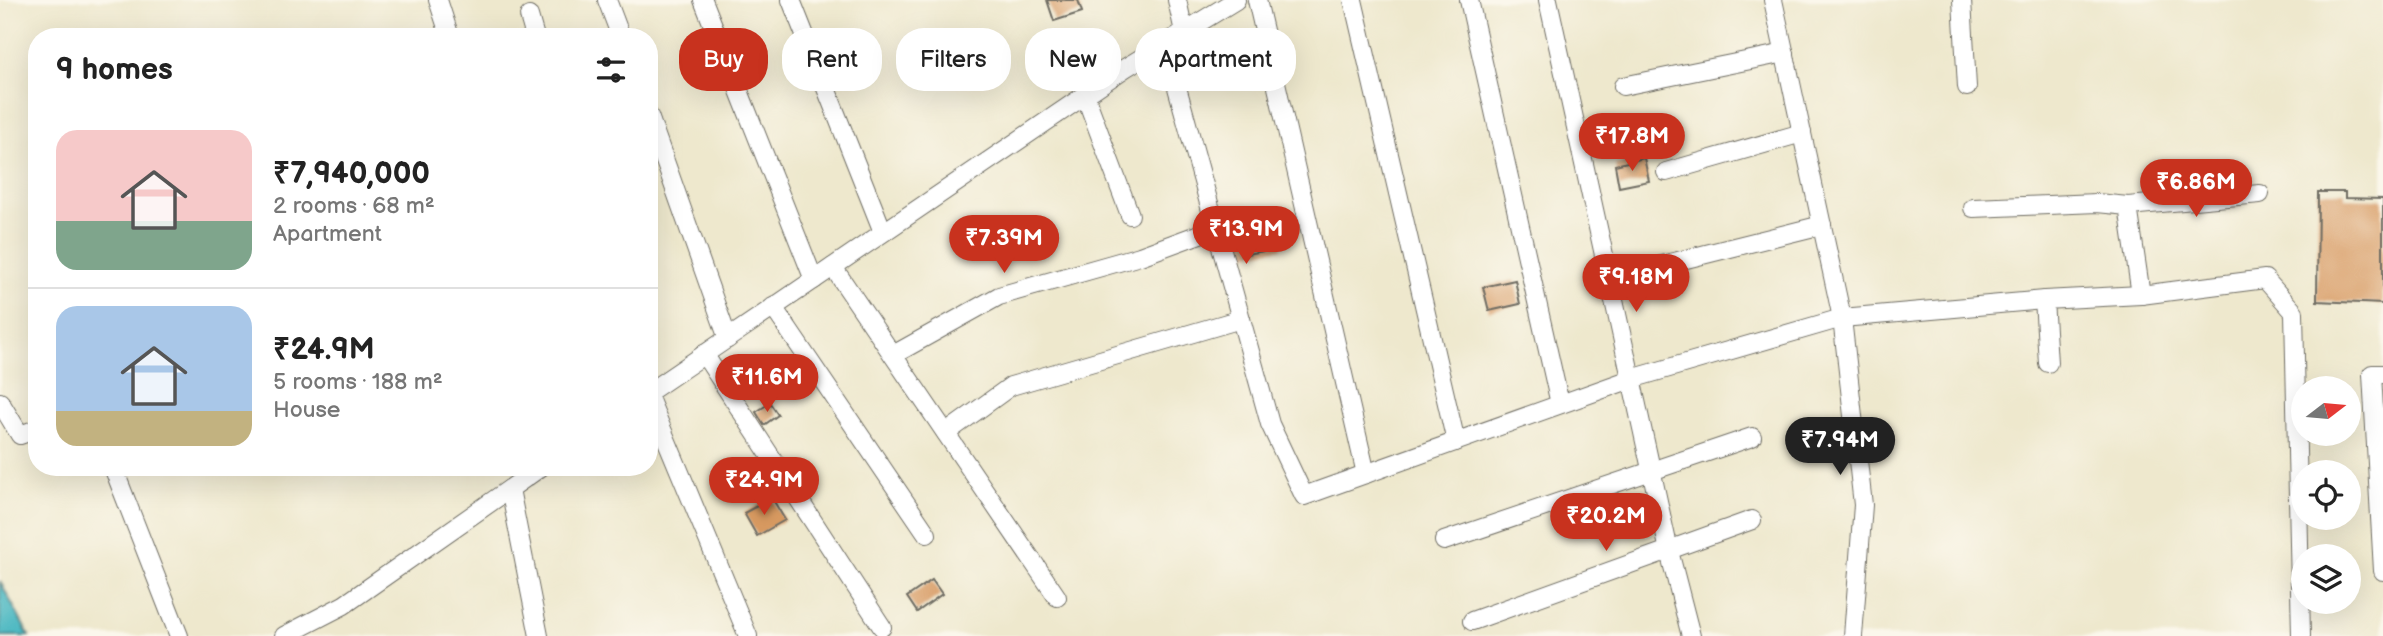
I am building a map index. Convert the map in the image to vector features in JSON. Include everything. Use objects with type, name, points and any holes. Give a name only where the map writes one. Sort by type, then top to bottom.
[{"type":"street","points":[[438,0],[447,28]]},
{"type":"street","points":[[607,0],[618,28]]},
{"type":"street","points":[[703,0],[814,280]]},
{"type":"street","points":[[791,0],[883,232]]},
{"type":"street","points":[[1177,0],[1183,28]]},
{"type":"street","points":[[1190,28],[1236,0]]},
{"type":"street","points":[[1257,0],[1366,474]]},
{"type":"street","points":[[1353,0],[1456,442]]},
{"type":"street","points":[[1469,0],[1560,404]]},
{"type":"street","points":[[1548,0],[1669,551],[1691,636]]},
{"type":"street","points":[[1773,0],[1842,318],[1863,505],[1853,636]]},
{"type":"street","points":[[1962,0],[1966,87]]},
{"type":"street","points":[[529,16],[532,28]]},
{"type":"street","points":[[1623,86],[1785,53]]},
{"type":"street","points":[[658,386],[1135,63]]},
{"type":"street","points":[[1178,91],[1270,424],[1304,496],[1631,379],[1842,318],[2045,300],[2141,295],[2266,279],[2294,312],[2301,636]]},
{"type":"street","points":[[1085,95],[1130,215]]},
{"type":"street","points":[[1666,172],[1802,133]]},
{"type":"street","points":[[658,141],[728,339]]},
{"type":"street","points":[[1973,208],[2097,203],[2128,206],[2260,194]]},
{"type":"street","points":[[2128,206],[2141,295]]},
{"type":"street","points":[[1634,272],[1822,225]]},
{"type":"street","points":[[893,355],[999,296],[1140,256],[1216,228]]},
{"type":"street","points":[[833,267],[1057,597]]},
{"type":"street","points":[[2045,300],[2048,363]]},
{"type":"street","points":[[774,307],[927,534]]},
{"type":"street","points":[[946,433],[1011,386],[1241,319]]},
{"type":"street","points":[[704,354],[882,627]]},
{"type":"street","points":[[2383,374],[2372,374],[2383,571]]},
{"type":"street","points":[[0,402],[20,435],[28,432]]},
{"type":"street","points":[[658,420],[748,636]]},
{"type":"street","points":[[1444,541],[1752,437]]},
{"type":"street","points":[[116,476],[178,636]]},
{"type":"street","points":[[284,636],[344,605],[528,476]]},
{"type":"street","points":[[510,489],[539,636]]},
{"type":"street","points":[[1472,621],[1752,520]]},
{"type":"water","points":[[0,581],[29,636],[0,636]]},
{"type":"building","points":[[1047,0],[1078,0],[1082,12],[1054,21]]},
{"type":"building","points":[[1644,158],[1649,181],[1619,187],[1615,165]]},
{"type":"building","points":[[2318,192],[2345,192],[2345,198],[2383,199],[2383,304],[2317,301]]},
{"type":"building","points":[[1277,217],[1282,248],[1241,255],[1236,224]]},
{"type":"building","points":[[1515,280],[1520,304],[1489,311],[1483,287]]},
{"type":"building","points":[[770,403],[778,415],[764,425],[756,412]]},
{"type":"building","points":[[772,498],[785,520],[757,536],[744,513]]},
{"type":"building","points":[[932,580],[942,594],[917,612],[907,597]]}]
